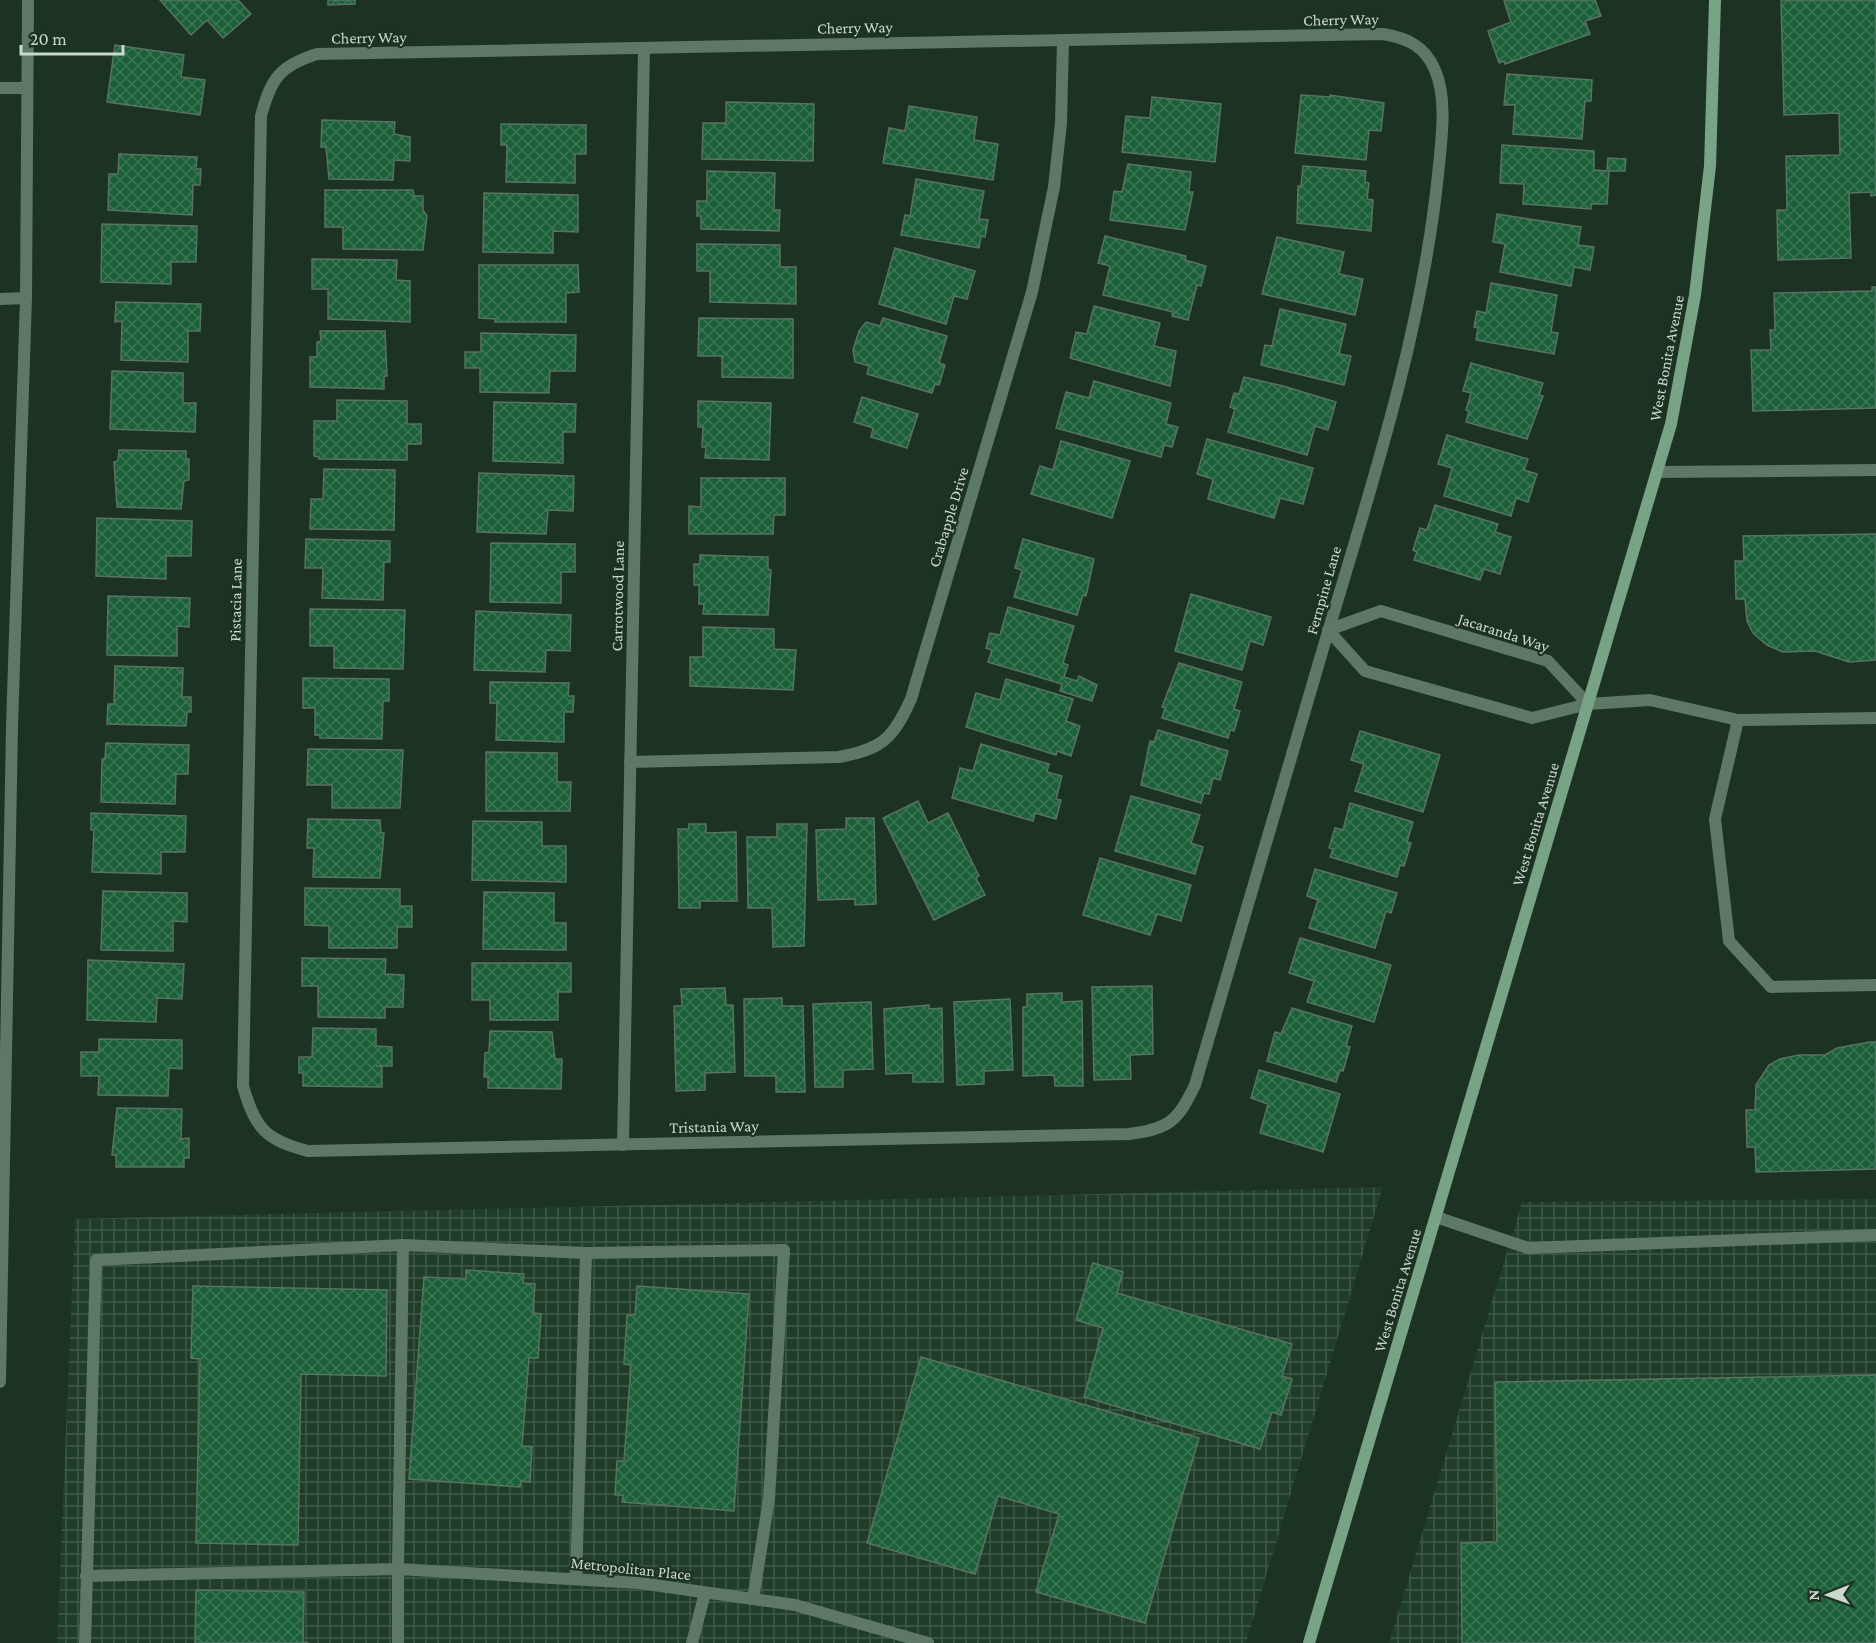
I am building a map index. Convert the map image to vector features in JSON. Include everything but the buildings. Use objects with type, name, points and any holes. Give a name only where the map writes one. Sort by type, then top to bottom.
[{"type":"main road","name":"West Bonita Avenue","points":[[1309,1643],[1671,424],[1695,295],[1710,166],[1715,0]]},
{"type":"street","points":[[0,1382],[6,726],[26,298],[28,0]]},
{"type":"street","name":"Cherry Way","points":[[281,70],[298,60],[317,54],[1383,34],[1414,42],[1426,54]]},
{"type":"street","name":"Crabapple Drive","points":[[630,762],[839,757],[866,752],[883,743],[898,728],[911,699],[1032,292],[1054,187],[1061,123],[1063,40]]},
{"type":"street","name":"Carrotwood Lane","points":[[623,1144],[644,48]]},
{"type":"street","name":"Fernpine Lane","points":[[1171,1124],[1185,1107],[1195,1085],[1386,431],[1418,308],[1432,236],[1440,156],[1442,96],[1436,70],[1426,54]]},
{"type":"street","name":"Pistacia Lane","points":[[262,1131],[249,1110],[243,1086],[261,116],[267,92],[281,70]]},
{"type":"street","points":[[0,88],[27,88]]},
{"type":"street","points":[[0,299],[26,298]]},
{"type":"street","points":[[1657,472],[1876,470]]},
{"type":"street","name":"Jacaranda Way","points":[[1328,630],[1381,611],[1548,661],[1588,705]]},
{"type":"street","points":[[1328,630],[1365,671],[1532,718],[1588,705],[1650,700],[1738,720],[1876,718]]},
{"type":"street","points":[[1738,720],[1714,819],[1729,941],[1771,987],[1876,985]]},
{"type":"street","name":"Tristania Way","points":[[262,1131],[283,1144],[308,1151],[1130,1134],[1151,1131],[1171,1124]]},
{"type":"street","points":[[1436,1217],[1528,1248],[1876,1235]]},
{"type":"street","points":[[398,1643],[403,1245]]},
{"type":"street","points":[[85,1643],[96,1260],[403,1245],[586,1253],[784,1250],[769,1499],[753,1599]]},
{"type":"street","points":[[576,1579],[586,1253]]},
{"type":"street","name":"Metropolitan Place","points":[[86,1576],[398,1569],[639,1583],[795,1605],[928,1643]]},
{"type":"street","points":[[692,1643],[705,1593]]},
{"type":"shaded area","points":[[1383,1187],[1246,1643],[57,1643],[75,1219]]},
{"type":"shaded area","points":[[1876,1199],[1876,1643],[1389,1643],[1522,1202]]}]
